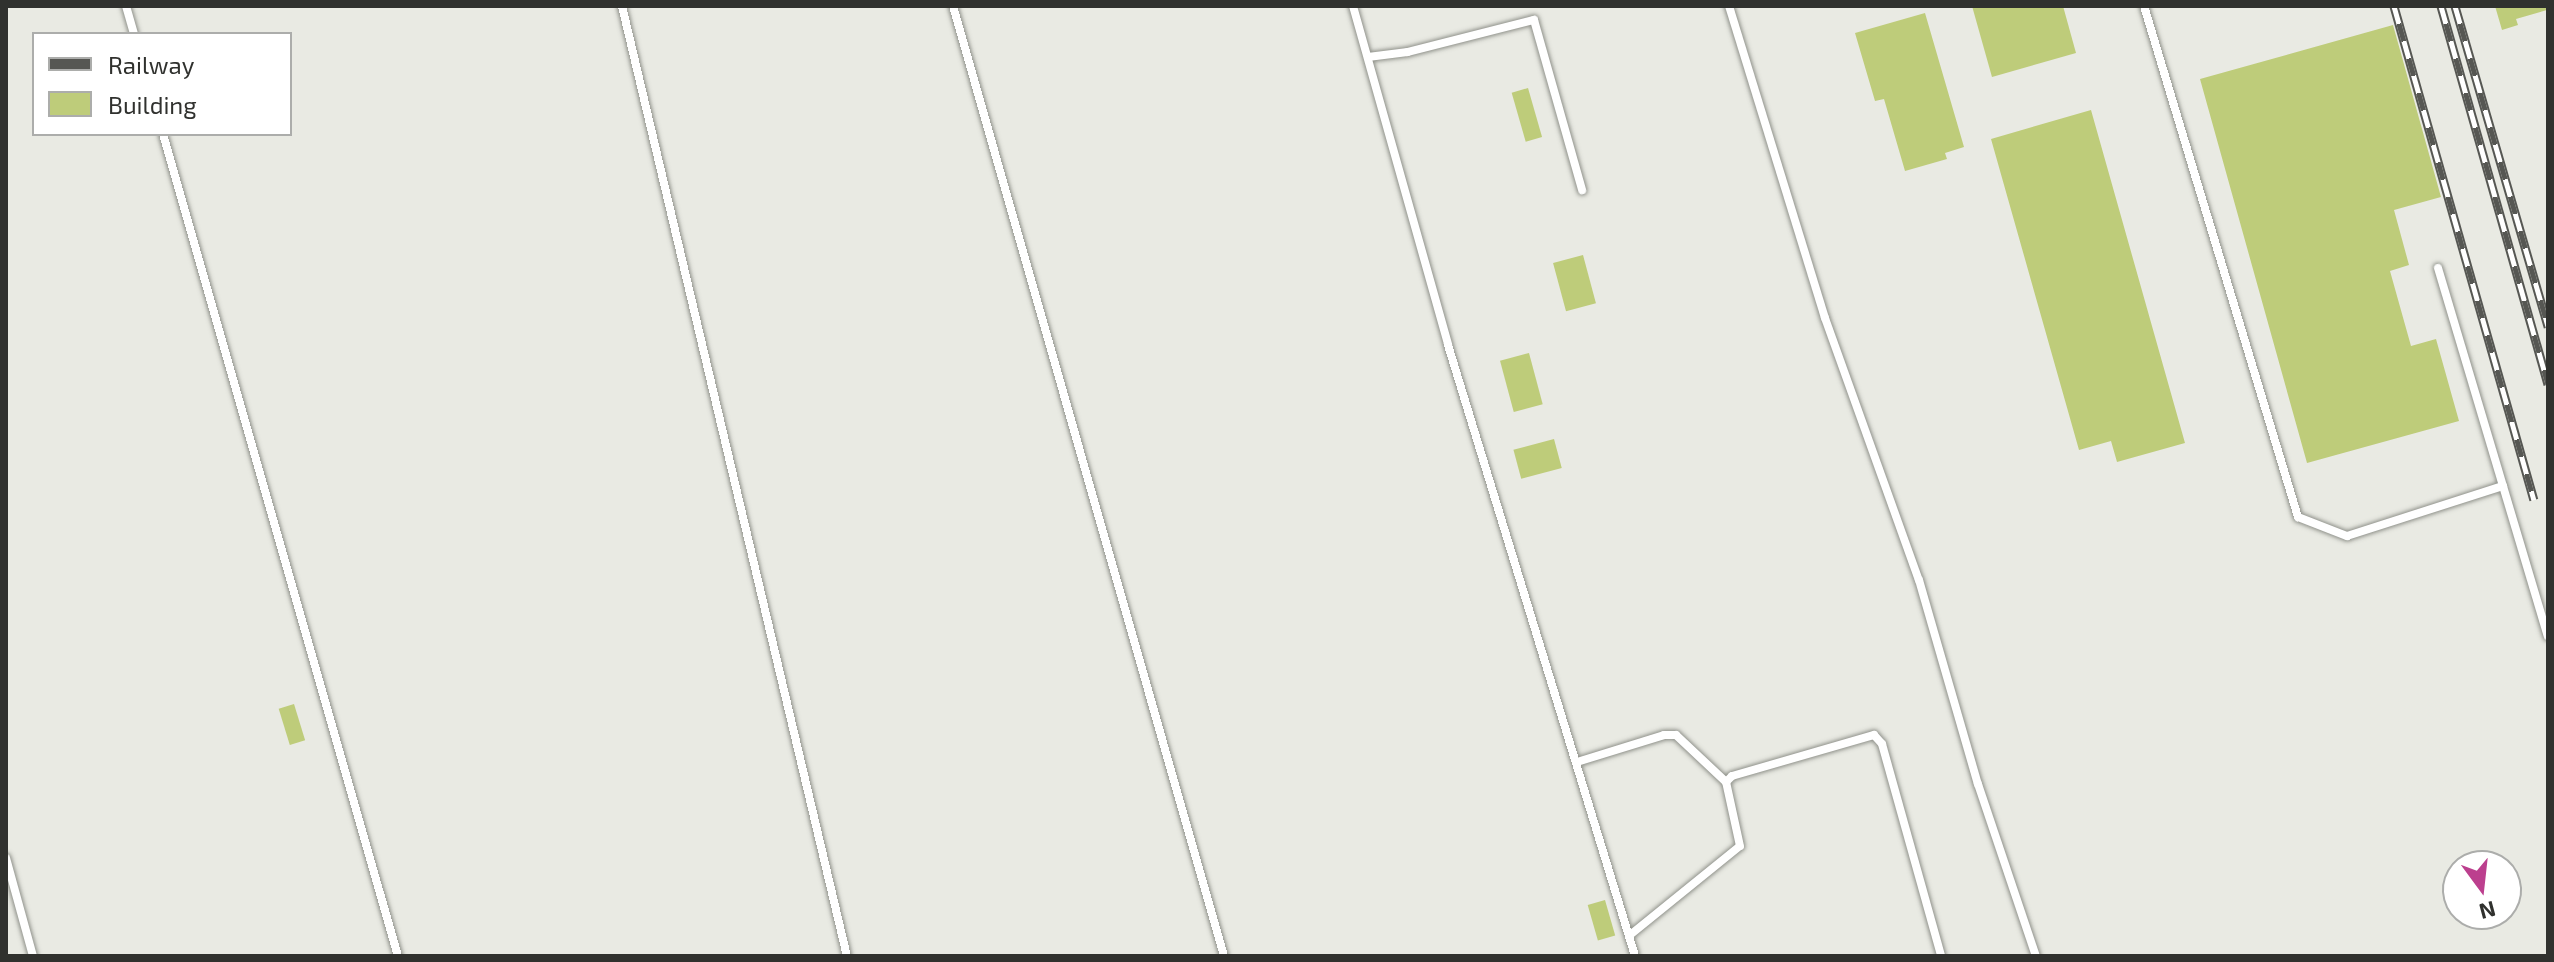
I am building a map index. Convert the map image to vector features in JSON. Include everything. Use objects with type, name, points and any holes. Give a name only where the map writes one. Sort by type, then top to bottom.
[{"type":"lane","points":[[126,6],[133,32]]},
{"type":"lane","points":[[622,6],[847,956]]},
{"type":"lane","points":[[953,6],[1224,956]]},
{"type":"lane","points":[[1353,6],[1448,345],[1635,956]]},
{"type":"lane","points":[[1729,6],[1825,318],[1919,580],[1978,784],[2036,956]]},
{"type":"lane","points":[[2144,6],[2298,517],[2347,536],[2503,486]]},
{"type":"lane","points":[[1368,57],[1408,52],[1534,20],[1582,190]]},
{"type":"lane","points":[[164,136],[398,956]]},
{"type":"lane","points":[[2438,268],[2548,636]]},
{"type":"lane","points":[[1577,762],[1664,735],[1676,735],[1726,782],[1740,846],[1630,935]]},
{"type":"lane","points":[[1726,782],[1737,774],[1868,735],[1879,738],[1941,956]]},
{"type":"lane","points":[[6,858],[33,956]]},
{"type":"building","points":[[1972,6],[2063,6],[2076,53],[1992,77]]},
{"type":"building","points":[[2495,6],[2546,6],[2547,10],[2516,19],[2518,25],[2502,30]]},
{"type":"building","points":[[1925,13],[1964,147],[1945,153],[1947,159],[1905,171],[1884,99],[1875,101],[1855,33]]},
{"type":"building","points":[[2393,25],[2441,197],[2394,210],[2409,265],[2390,271],[2411,346],[2436,339],[2459,421],[2307,463],[2200,79]]},
{"type":"building","points":[[1528,88],[1542,137],[1526,142],[1512,93]]},
{"type":"building","points":[[2091,110],[2185,443],[2117,462],[2111,441],[2079,450],[1991,139]]},
{"type":"building","points":[[1583,255],[1596,303],[1566,311],[1553,263]]},
{"type":"building","points":[[1529,353],[1543,404],[1514,412],[1500,361]]},
{"type":"building","points":[[1554,439],[1562,468],[1521,479],[1513,450]]},
{"type":"building","points":[[294,704],[305,740],[290,745],[279,709]]},
{"type":"building","points":[[1605,900],[1615,936],[1598,941],[1588,905]]},
{"type":"railway","points":[[2394,6],[2534,500]]},
{"type":"railway","points":[[2441,6],[2548,384]]},
{"type":"railway","points":[[2455,6],[2548,327]]}]
